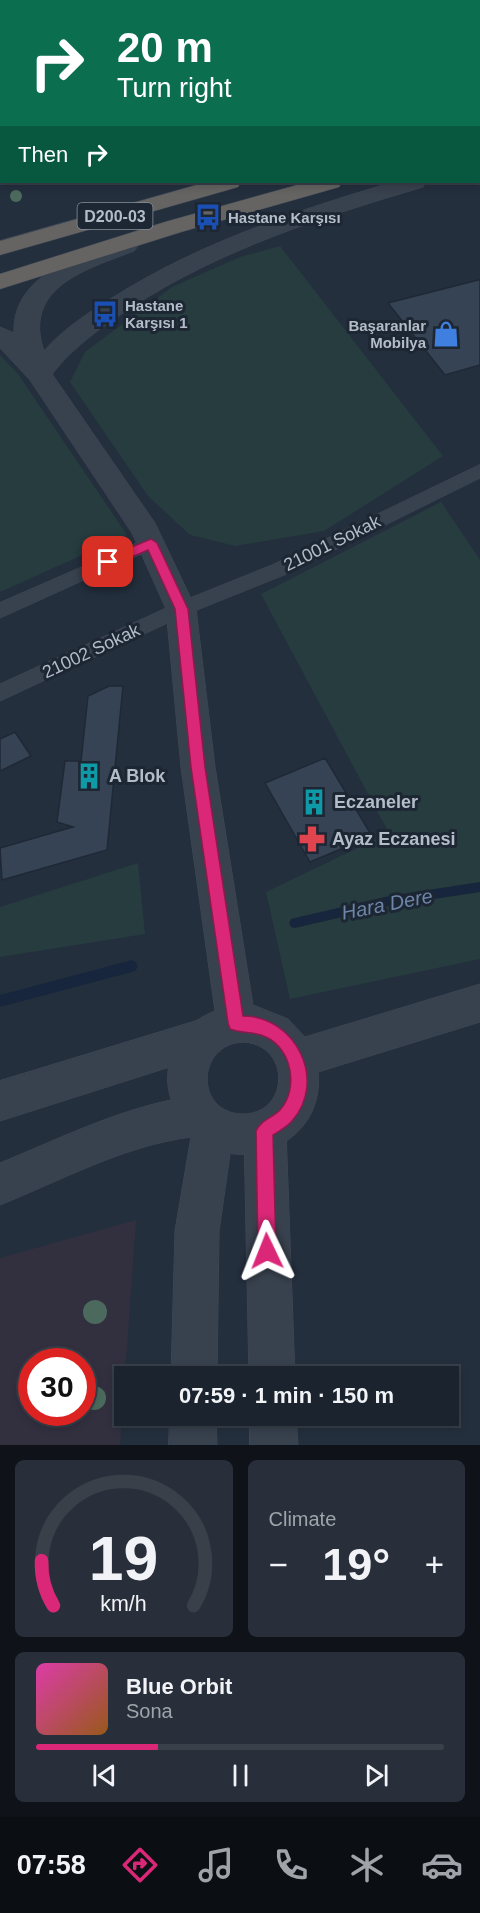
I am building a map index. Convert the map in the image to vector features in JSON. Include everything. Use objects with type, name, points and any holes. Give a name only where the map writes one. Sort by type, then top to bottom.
[{"type":"highway","name":"D200-03","points":[[0,248],[227,183]]},
{"type":"highway","name":"D200-03","points":[[0,282],[173,227],[327,183]]},
{"type":"street","points":[[39,374],[64,345],[105,314],[167,276],[224,246],[282,223],[412,183]]},
{"type":"street","points":[[39,374],[26,332],[27,314],[33,297],[68,270],[173,227]]},
{"type":"street","points":[[0,335],[14,346],[39,374],[151,543],[181,609],[198,767],[221,1030]]},
{"type":"street","points":[[296,1059],[480,1003]]},
{"type":"street","points":[[0,1101],[221,1030],[253,1023],[268,1029],[288,1045],[296,1059],[300,1076],[295,1101],[286,1116],[265,1131],[238,1135],[207,1121],[171,1117],[144,1124],[0,1184]]},
{"type":"street","points":[[194,1366],[196,1231],[207,1121],[188,1092],[188,1075],[191,1058],[221,1030]]},
{"type":"street","points":[[265,1131],[272,1366]]},
{"type":"street","points":[[193,1426],[193,1445]]},
{"type":"street","points":[[273,1426],[274,1445]]},
{"type":"lane","name":"21001 Sokak","points":[[181,609],[278,570],[480,471]]},
{"type":"lane","points":[[0,611],[151,543]]},
{"type":"lane","name":"21002 Sokak","points":[[0,693],[181,609]]},
{"type":"shaded area","points":[[136,1220],[126,1366],[114,1366],[114,1426],[121,1426],[120,1445],[0,1445],[0,1258]]},
{"type":"green space","points":[[280,246],[443,456],[324,531],[235,546],[190,535],[148,496],[70,382],[85,352],[172,287],[240,257]]},
{"type":"green space","points":[[0,355],[18,374],[127,535],[0,592]]},
{"type":"green space","points":[[441,502],[480,560],[480,959],[290,999],[266,892],[389,833],[261,594]]},
{"type":"green space","points":[[138,863],[145,934],[0,957],[0,907]]},
{"type":"building","name":"Başaranlar Mobilya","points":[[480,280],[480,365],[445,375],[388,303]]},
{"type":"building","name":"A Blok","points":[[109,686],[123,686],[107,850],[2,880],[0,848],[73,827],[57,822],[65,761],[81,761],[88,696]]},
{"type":"building","points":[[15,732],[31,756],[0,771],[0,739]]},
{"type":"building","name":"Eczaneler","points":[[325,758],[372,836],[310,862],[265,783]]},
{"type":"waterway","name":"Hara Dere","points":[[295,923],[389,901],[480,887]]},
{"type":"waterway","name":"Hara Dere","points":[[0,1001],[132,966]]},
{"type":"place","name":"Hastane Karşısı","points":[[208,217]]},
{"type":"place","name":"Hastane Karşısı 1","points":[[105,314]]},
{"type":"place","name":"Başaranlar Mobilya","points":[[446,334]]},
{"type":"place","name":"A Blok","points":[[89,776]]},
{"type":"place","name":"Eczaneler","points":[[314,802]]},
{"type":"place","name":"Ayaz Eczanesi","points":[[312,839]]},
{"type":"route","points":[[108,562],[151,543],[181,609],[214,889],[236,1023],[253,1023],[282,1038],[296,1059],[300,1076],[298,1093],[286,1116],[265,1131],[267,1251]]}]
